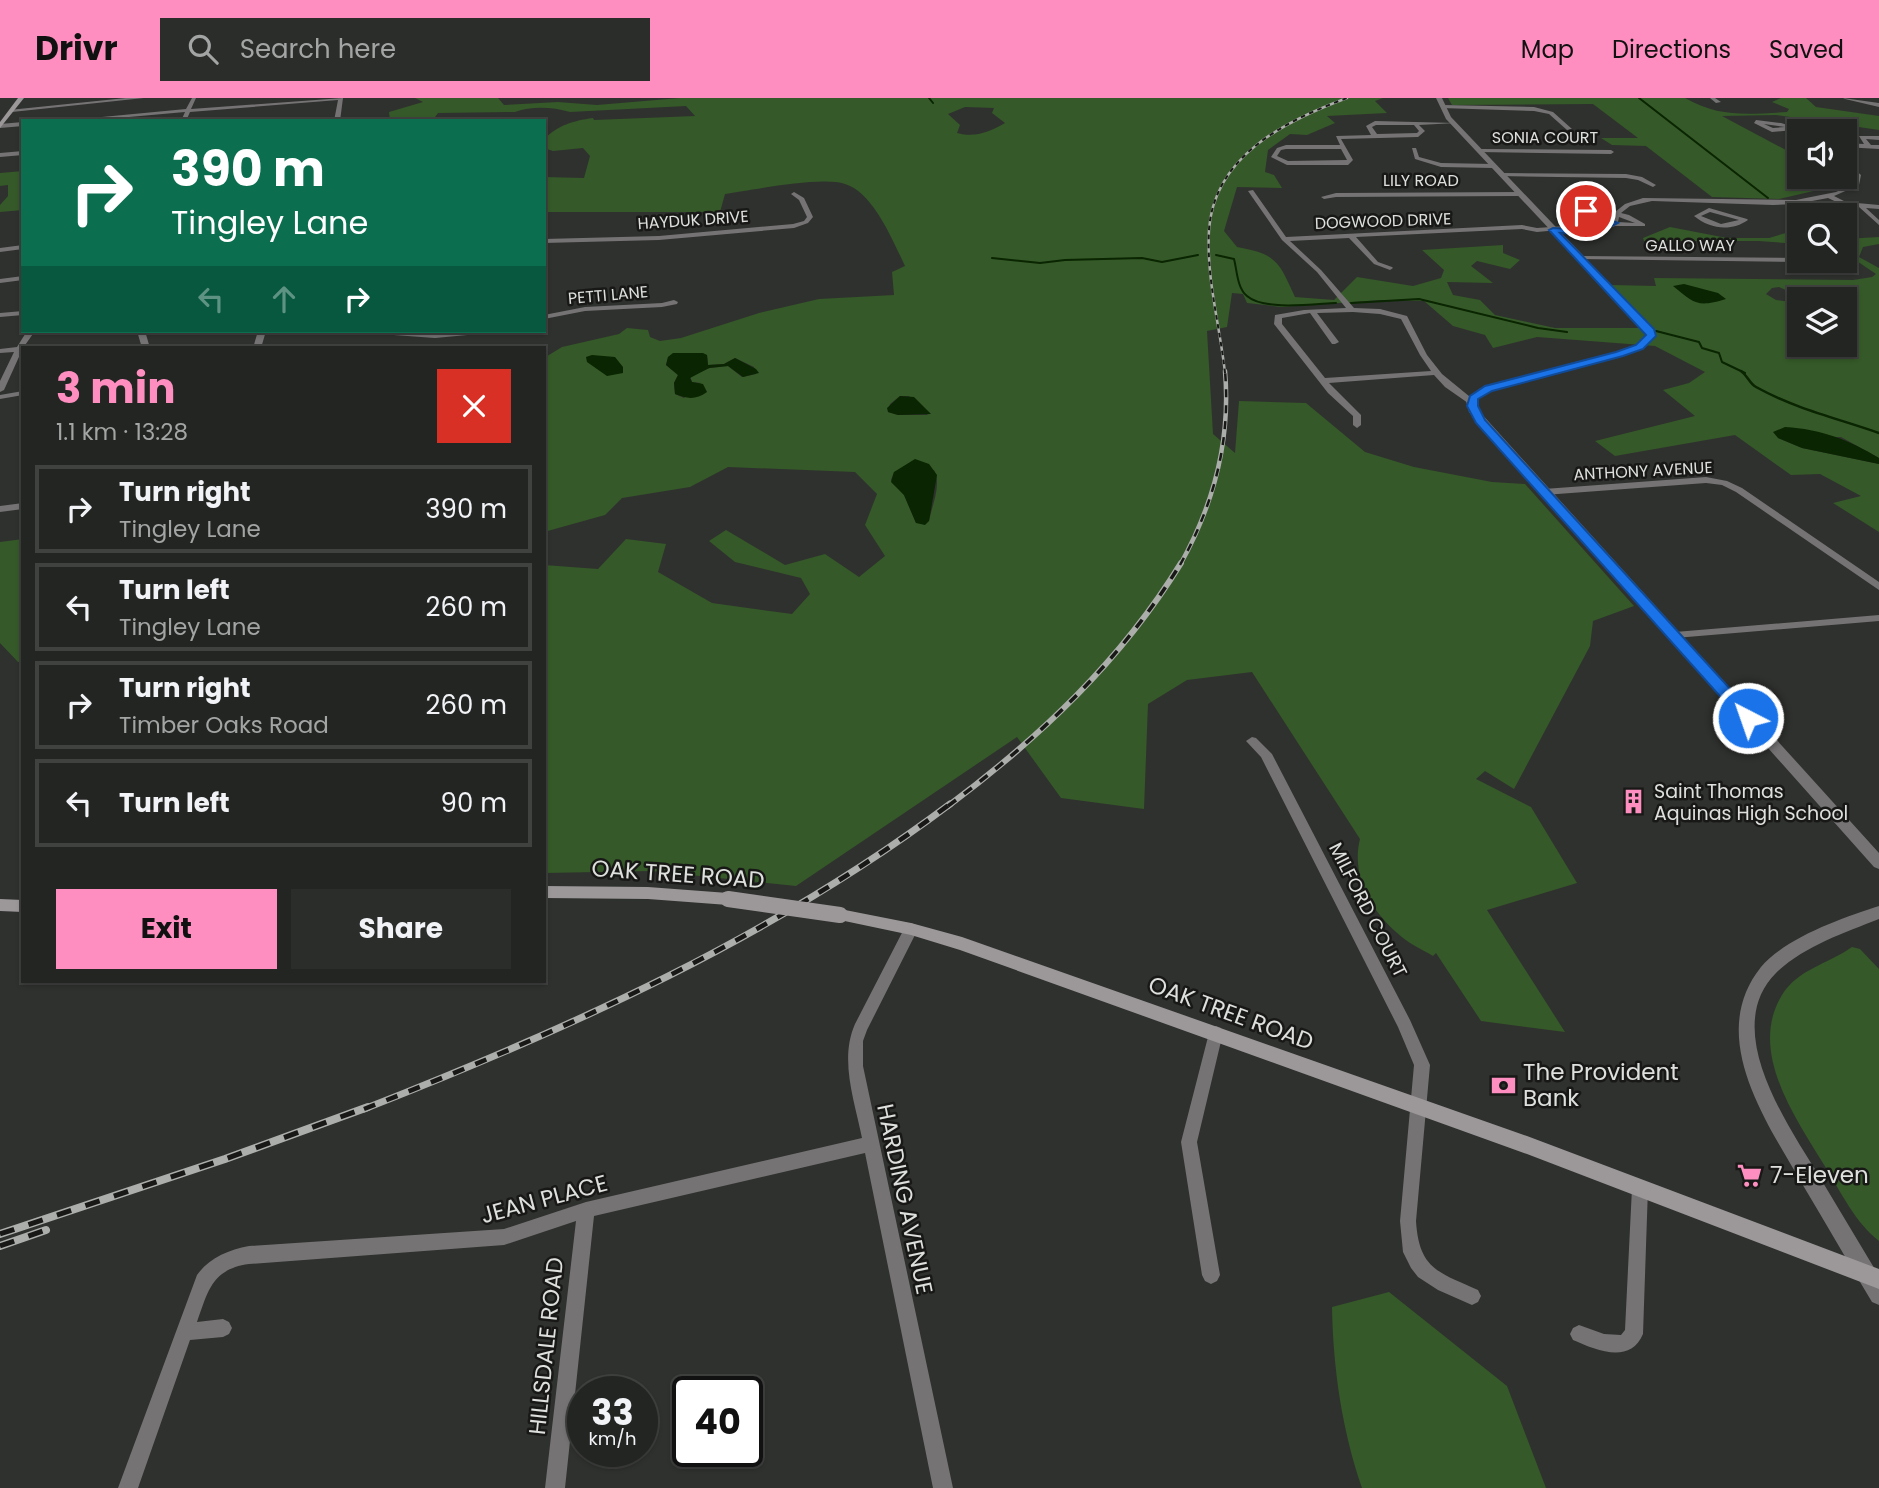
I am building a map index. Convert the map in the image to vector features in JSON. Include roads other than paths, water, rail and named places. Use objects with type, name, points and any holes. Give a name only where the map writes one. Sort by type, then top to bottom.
[{"type":"main road","points":[[0,126],[21,98]]},
{"type":"main road","name":"OAK TREE ROAD","points":[[546,892],[648,893],[728,899],[840,915],[911,929],[962,944],[1216,1033],[1872,1276]]},
{"type":"main road","points":[[0,905],[21,906]]},
{"type":"street","points":[[74,104],[79,98]]},
{"type":"street","points":[[12,110],[138,98]]},
{"type":"street","points":[[184,119],[194,98]]},
{"type":"street","points":[[104,119],[340,98],[337,119]]},
{"type":"street","points":[[1712,98],[1718,102]]},
{"type":"street","points":[[1845,98],[1879,105]]},
{"type":"street","points":[[1441,103],[1453,123],[1519,194],[1557,230],[1650,331],[1651,336],[1647,342],[1620,354],[1489,388],[1477,394],[1471,401]]},
{"type":"street","points":[[1441,103],[1534,108],[1551,113],[1569,129]]},
{"type":"street","points":[[242,119],[247,106]]},
{"type":"street","points":[[1756,122],[1791,127],[1772,130],[1756,122]]},
{"type":"street","points":[[1376,136],[1369,126],[1371,123],[1453,123]]},
{"type":"street","points":[[1342,147],[1286,147],[1279,149],[1274,158],[1287,163],[1348,163],[1350,160],[1342,147],[1337,139],[1340,136],[1418,135],[1422,131],[1415,123]]},
{"type":"street","points":[[0,126],[21,124]]},
{"type":"street","points":[[1869,146],[1861,137],[1879,138]]},
{"type":"street","points":[[1857,146],[1879,147]]},
{"type":"street","points":[[1414,149],[1417,158],[1432,164],[1493,166]]},
{"type":"street","name":"SONIA COURT","points":[[1480,151],[1611,152]]},
{"type":"street","points":[[0,155],[21,153]]},
{"type":"street","points":[[1502,175],[1626,176],[1640,178],[1653,185]]},
{"type":"street","points":[[1602,229],[1614,223],[1617,214],[1630,205],[1647,200],[1772,202],[1828,196],[1846,189]]},
{"type":"street","points":[[1251,191],[1284,239],[1319,271],[1352,310]]},
{"type":"street","name":"HAYDUK DRIVE","points":[[546,241],[659,238],[794,226],[806,222],[810,217],[802,199],[794,194]]},
{"type":"street","name":"LILY ROAD","points":[[1324,197],[1519,194]]},
{"type":"street","points":[[1828,196],[1843,203]]},
{"type":"street","points":[[1688,200],[1703,211],[1709,210],[1745,220],[1732,227],[1716,225],[1697,216],[1703,211]]},
{"type":"street","points":[[1802,200],[1834,203]]},
{"type":"street","points":[[1772,202],[1787,210]]},
{"type":"street","points":[[1857,206],[1879,207]]},
{"type":"street","points":[[1862,207],[1879,223]]},
{"type":"street","points":[[1584,212],[1617,214],[1643,225],[1626,226],[1614,223],[1584,212]]},
{"type":"street","name":"DOGWOOD DRIVE","points":[[1284,239],[1484,231],[1494,234],[1537,230],[1586,233],[1602,229]]},
{"type":"street","points":[[1351,236],[1376,263],[1390,268]]},
{"type":"street","points":[[0,250],[21,247]]},
{"type":"street","name":"GALLO WAY","points":[[1580,258],[1787,261]]},
{"type":"street","points":[[0,281],[21,278]]},
{"type":"street","name":"PETTI LANE","points":[[546,317],[585,309],[674,302]]},
{"type":"street","points":[[1357,425],[1357,415],[1323,381],[1276,321],[1278,317],[1285,314],[1381,309],[1401,316],[1426,362],[1452,391],[1471,401],[1480,421],[1879,863]]},
{"type":"street","points":[[1314,312],[1335,342]]},
{"type":"street","points":[[0,315],[21,313]]},
{"type":"street","points":[[400,333],[462,333]]},
{"type":"street","points":[[0,390],[21,346]]},
{"type":"street","points":[[0,351],[19,349]]},
{"type":"street","points":[[1323,381],[1436,373]]},
{"type":"street","points":[[0,397],[21,393]]},
{"type":"street","name":"ANTHONY AVENUE","points":[[1544,492],[1706,480],[1724,483],[1740,490],[1879,587]]},
{"type":"street","points":[[0,509],[21,506]]},
{"type":"street","points":[[1675,635],[1879,618]]},
{"type":"street","name":"MILFORD COURT","points":[[1252,741],[1266,754],[1405,1024],[1422,1065],[1408,1239],[1413,1258],[1421,1271],[1472,1296]]},
{"type":"street","points":[[1879,912],[1801,947],[1774,964],[1754,991],[1747,1024],[1750,1063],[1760,1093],[1872,1276],[1879,1294]]},
{"type":"street","name":"HARDING AVENUE","points":[[911,929],[856,1041],[855,1066],[943,1488]]},
{"type":"street","points":[[1211,1275],[1189,1142],[1216,1033]]},
{"type":"street","name":"JEAN PLACE","points":[[185,1332],[207,1274],[242,1256],[489,1239],[518,1234],[586,1210],[870,1144]]},
{"type":"street","points":[[1579,1334],[1604,1343],[1625,1344],[1634,1334],[1640,1188]]},
{"type":"street","name":"HILLSDALE ROAD","points":[[555,1488],[586,1210]]},
{"type":"street","points":[[128,1488],[185,1332],[223,1328]]},
{"type":"waterway","points":[[929,98],[933,103]]},
{"type":"waterway","points":[[1639,98],[1768,198]]},
{"type":"waterway","points":[[992,258],[1040,263],[1142,258],[1162,262],[1198,255]]},
{"type":"waterway","points":[[1216,255],[1234,259],[1241,288],[1255,301],[1277,305],[1336,303]]},
{"type":"waterway","points":[[1351,303],[1419,299],[1538,328],[1567,332]]},
{"type":"waterway","points":[[1656,331],[1699,342],[1702,348],[1719,353],[1722,362],[1741,371]]},
{"type":"waterway","points":[[1741,371],[1745,373]]},
{"type":"waterway","points":[[1741,371],[1754,385],[1771,395],[1879,433]]},
{"type":"railway","points":[[1225,373],[1209,248],[1214,204],[1224,181],[1239,162],[1277,130],[1347,98]]},
{"type":"railway","points":[[1180,565],[1202,519],[1218,471],[1225,422],[1225,371]]},
{"type":"railway","points":[[948,806],[1014,753],[1076,696],[1132,633],[1181,563]]},
{"type":"railway","points":[[364,1109],[517,1046],[668,976],[813,897],[950,804]]},
{"type":"railway","points":[[0,1234],[225,1159],[368,1107]]},
{"type":"railway","points":[[0,1246],[46,1230]]},
{"type":"place","name":"Saint Thomas Aquinas High School","points":[[1634,802]]},
{"type":"place","name":"The Provident Bank","points":[[1503,1085]]},
{"type":"place","name":"7-Eleven","points":[[1750,1175]]}]
